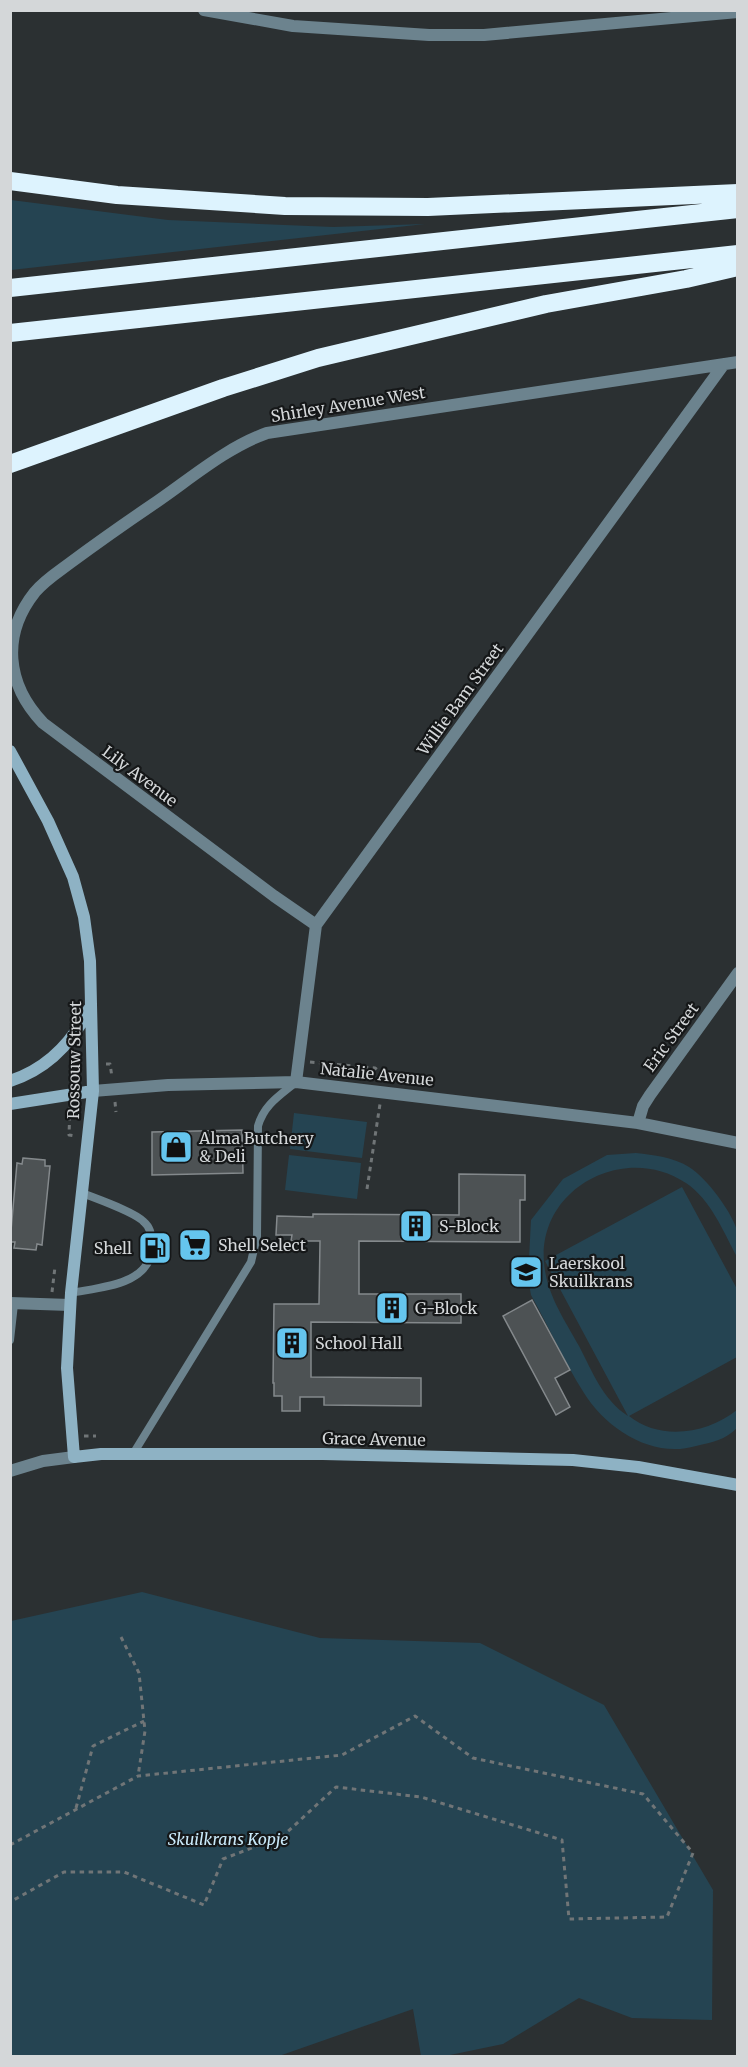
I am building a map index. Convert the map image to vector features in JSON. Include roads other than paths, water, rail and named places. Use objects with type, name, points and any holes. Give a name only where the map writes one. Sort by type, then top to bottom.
[{"type":"highway","points":[[10,181],[117,195],[285,206],[428,207],[738,193]]},
{"type":"highway","points":[[10,288],[738,209]]},
{"type":"highway","points":[[10,333],[738,254]]},
{"type":"highway","points":[[10,464],[222,388],[318,358],[546,304],[686,279],[738,267]]},
{"type":"street","points":[[204,10],[236,13],[293,26],[429,36],[484,35],[738,12]]},
{"type":"street","name":"Shirley Avenue West","points":[[22,613],[36,591],[80,556],[216,460],[244,443],[267,433],[738,362]]},
{"type":"street","name":"Willie Bam Street","points":[[296,1082],[316,925],[724,364]]},
{"type":"street","name":"Lily Avenue","points":[[22,613],[14,635],[13,671],[21,694],[35,715],[115,778],[316,925]]},
{"type":"street","name":"Rossouw Street","points":[[10,751],[48,821],[73,877],[84,917],[88,946],[93,1091],[71,1299],[67,1368],[74,1457]]},
{"type":"street","name":"Eric Street","points":[[638,1123],[643,1106],[650,1095],[738,973]]},
{"type":"street","points":[[10,1081],[44,1064],[62,1050],[83,1021],[91,1005]]},
{"type":"street","name":"Natalie Avenue","points":[[10,1104],[93,1091],[168,1085],[296,1082],[638,1123],[738,1143]]},
{"type":"street","points":[[12,1303],[71,1299]]},
{"type":"street","name":"Grace Avenue","points":[[10,1471],[43,1461],[101,1454],[323,1454],[573,1460],[638,1467],[738,1485]]},
{"type":"lane","points":[[133,1454],[250,1262],[257,1236],[258,1126],[269,1104],[296,1082]]},
{"type":"lane","points":[[71,1299],[122,1283],[142,1272],[152,1253],[151,1231],[144,1221],[82,1192]]},
{"type":"lane","points":[[10,1340],[12,1303]]},
{"type":"place","name":"Alma Butchery & Deli","points":[[176,1147]]},
{"type":"place","name":"S-Block","points":[[416,1226]]},
{"type":"place","name":"Shell Select","points":[[195,1245]]},
{"type":"place","name":"Shell","points":[[155,1248]]},
{"type":"place","name":"Laerskool Skuilkrans","points":[[526,1272]]},
{"type":"place","name":"G-Block","points":[[392,1308]]},
{"type":"place","name":"School Hall","points":[[292,1343]]},
{"type":"park label","name":"Skuilkrans Kopje","points":[[228,1839]]}]
